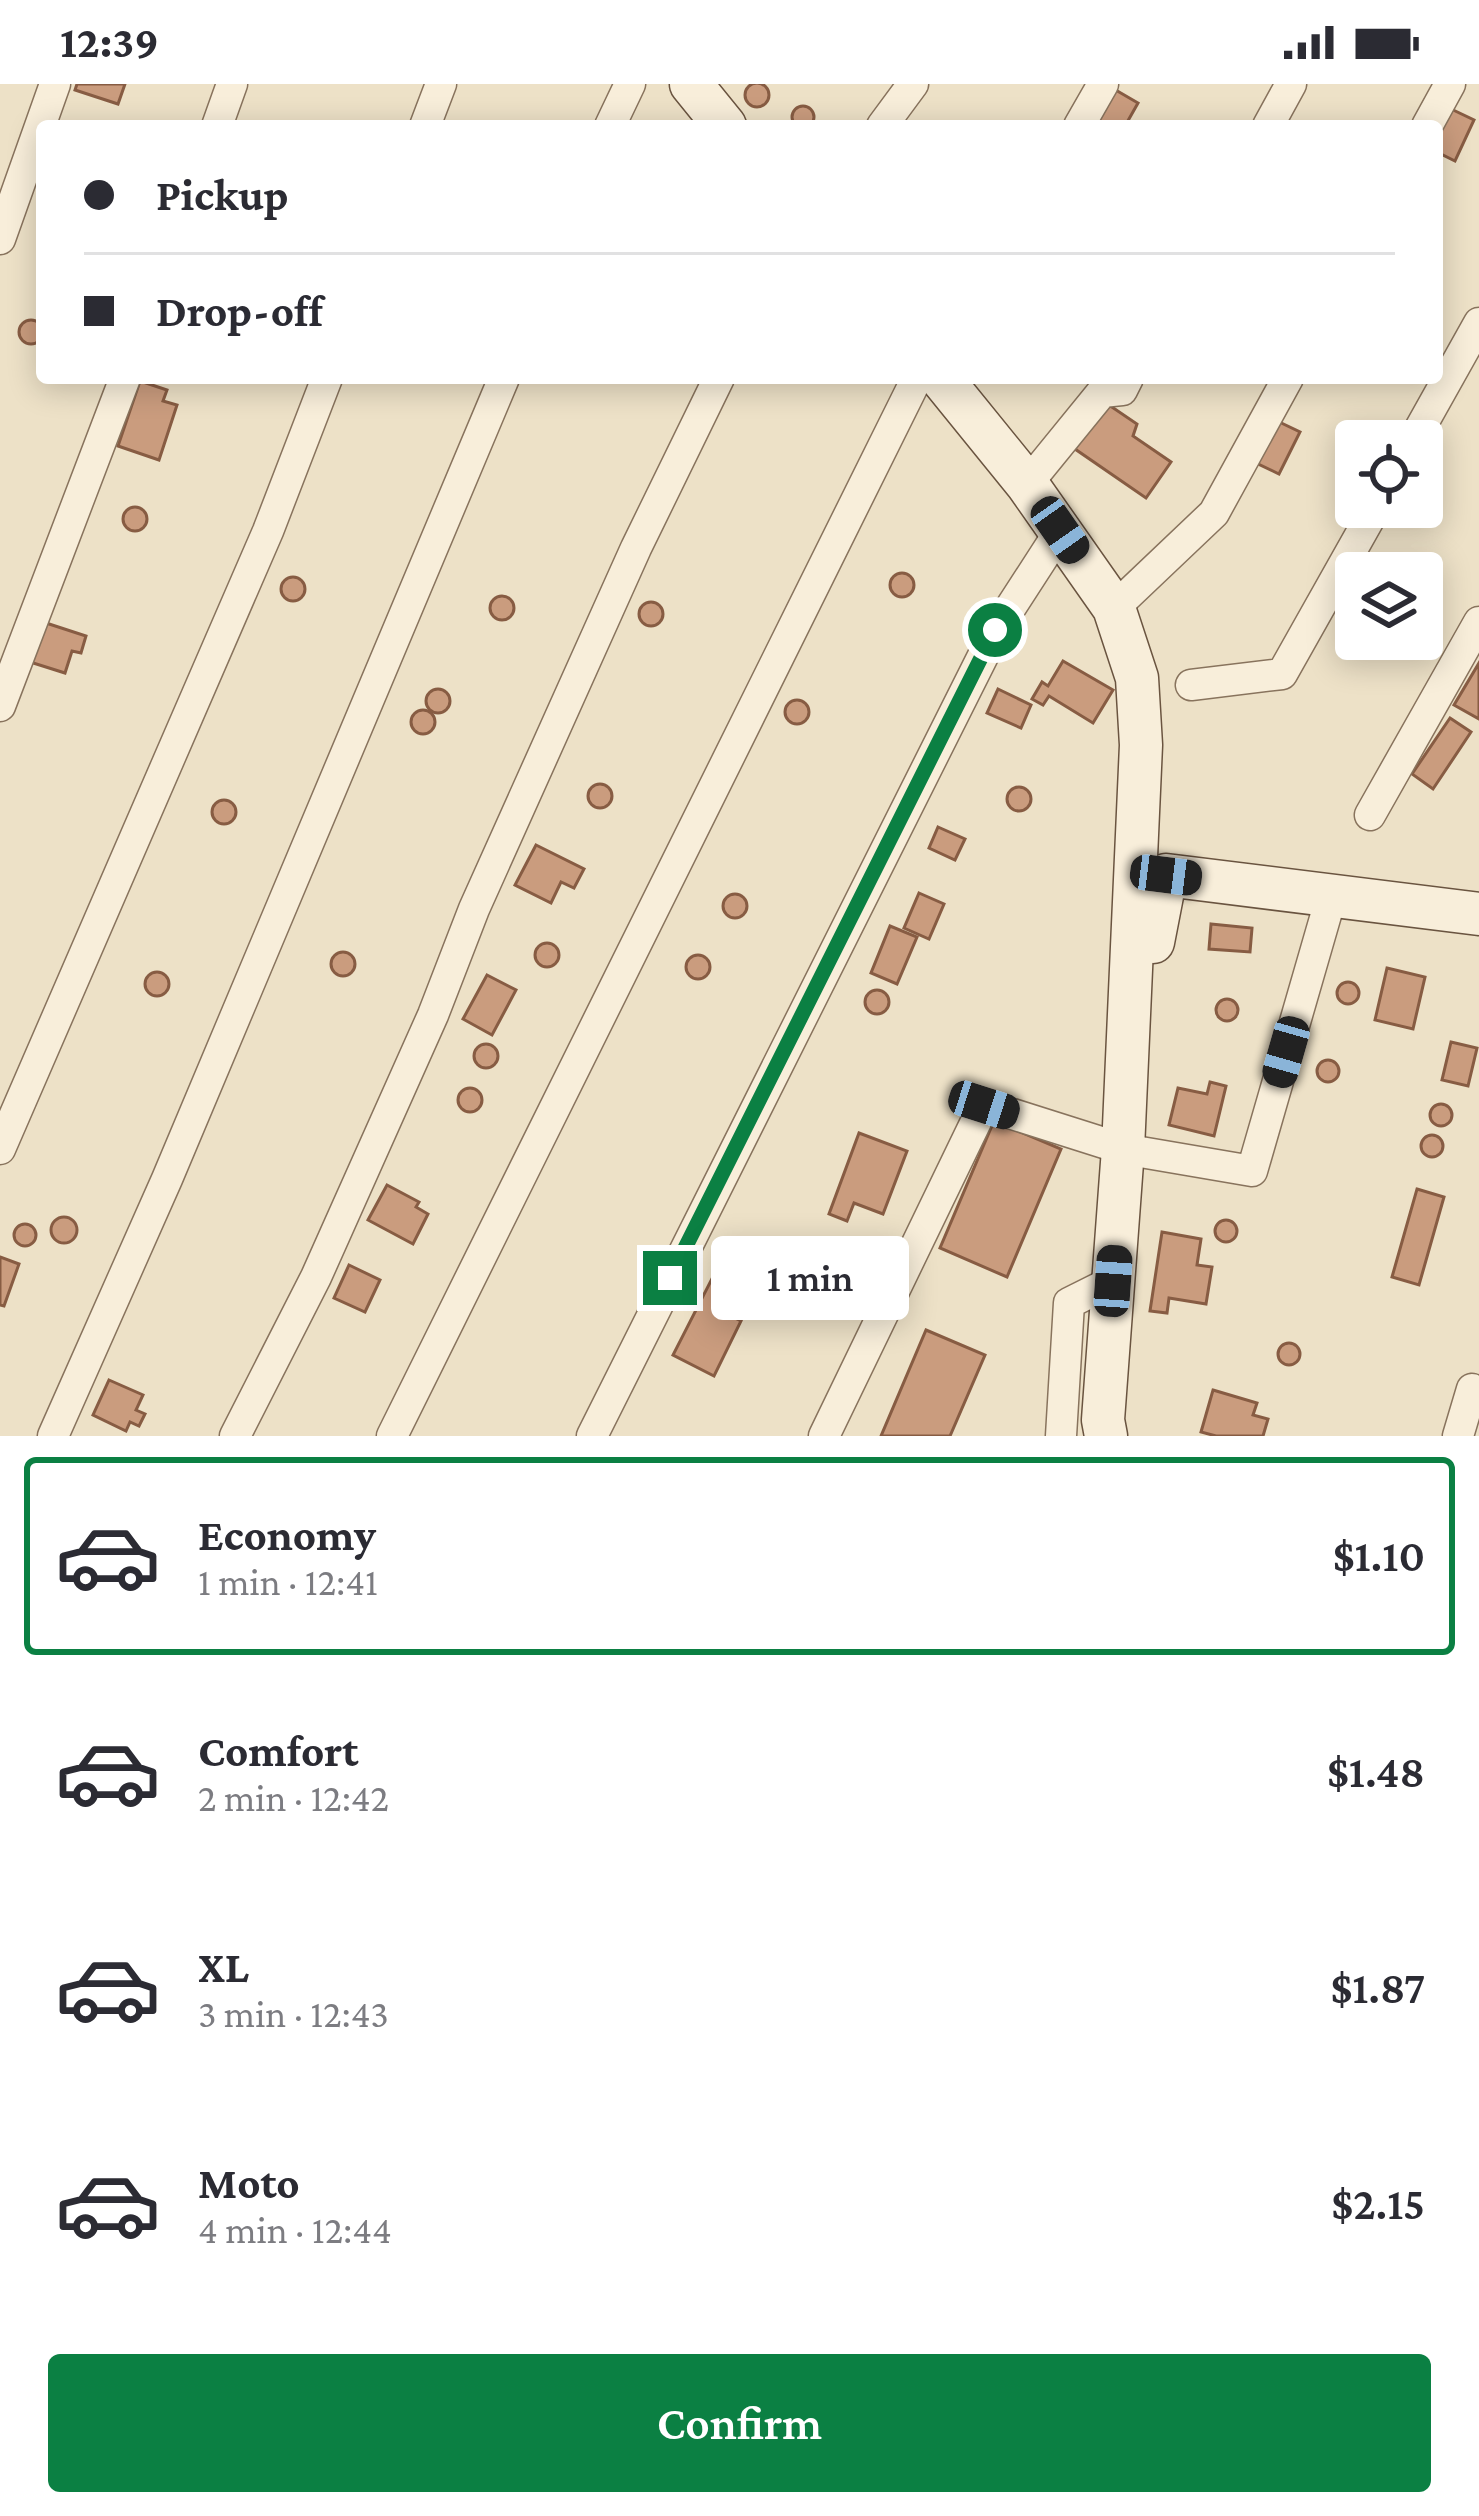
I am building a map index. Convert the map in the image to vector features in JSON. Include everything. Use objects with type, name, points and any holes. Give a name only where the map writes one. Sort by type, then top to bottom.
[{"type":"street","points":[[42,120],[55,84]]},
{"type":"street","points":[[219,120],[232,84]]},
{"type":"street","points":[[426,120],[441,84]]},
{"type":"street","points":[[613,120],[629,84]]},
{"type":"street","points":[[691,84],[720,120]]},
{"type":"street","points":[[887,120],[914,84]]},
{"type":"street","points":[[1082,120],[1103,84]]},
{"type":"street","points":[[1271,120],[1291,84]]},
{"type":"street","points":[[1430,120],[1450,84]]},
{"type":"street","points":[[0,239],[36,138]]},
{"type":"street","points":[[1425,420],[1479,323]]},
{"type":"street","points":[[0,706],[123,384]]},
{"type":"street","points":[[0,1149],[268,531],[326,384]]},
{"type":"street","points":[[53,1436],[167,1179],[501,384]]},
{"type":"street","points":[[235,1436],[316,1277],[433,1015],[502,846],[636,548],[716,384]]},
{"type":"street","points":[[392,1436],[914,384]]},
{"type":"street","points":[[946,384],[1027,484],[1114,608],[1137,678],[1142,745],[1123,1149],[1103,1420],[1106,1436]]},
{"type":"street","points":[[1027,484],[1102,392],[1122,390],[1125,384]]},
{"type":"street","points":[[1114,608],[1214,513],[1285,384]]},
{"type":"street","points":[[1191,685],[1282,674],[1364,528]]},
{"type":"street","points":[[592,1436],[995,630],[1060,530]]},
{"type":"street","points":[[1370,815],[1479,622]]},
{"type":"street","points":[[1125,1086],[1166,875],[1479,914]]},
{"type":"street","points":[[824,1436],[984,1105],[1123,1149],[1252,1171],[1332,893]]},
{"type":"street","points":[[1061,1436],[1069,1303],[1113,1281]]},
{"type":"street","points":[[1458,1436],[1472,1389]]},
{"type":"building","points":[[757,83],[766,86],[766,104],[757,107],[748,104],[745,95],[748,86]]},
{"type":"building","points":[[77,84],[125,84],[118,104],[75,90]]},
{"type":"building","points":[[1107,85],[1138,103],[1128,120],[1087,120]]},
{"type":"building","points":[[1449,108],[1474,120],[1455,161],[1443,155],[1443,120]]},
{"type":"building","points":[[795,109],[811,109],[813,120],[793,120]]},
{"type":"building","points":[[36,321],[36,343],[31,344],[22,341],[19,332],[22,323]]},
{"type":"building","points":[[139,384],[167,390],[163,401],[177,405],[159,460],[118,446]]},
{"type":"building","points":[[1106,403],[1137,424],[1133,436],[1171,462],[1146,498],[1075,449]]},
{"type":"building","points":[[1273,419],[1300,432],[1279,474],[1252,461]]},
{"type":"building","points":[[135,507],[144,510],[144,528],[135,531],[126,528],[123,519],[126,510]]},
{"type":"building","points":[[902,573],[911,576],[911,594],[902,597],[893,594],[890,585],[893,576]]},
{"type":"building","points":[[293,577],[302,580],[302,598],[293,601],[284,598],[281,589],[284,580]]},
{"type":"building","points":[[502,596],[511,599],[511,617],[502,620],[493,617],[490,608],[493,599]]},
{"type":"building","points":[[651,602],[660,605],[660,623],[651,626],[642,623],[639,614],[642,605]]},
{"type":"building","points":[[43,622],[86,636],[81,653],[72,651],[65,673],[30,662]]},
{"type":"building","points":[[1063,661],[1113,690],[1093,723],[1049,696],[1043,705],[1032,699],[1042,682],[1048,686]]},
{"type":"building","points":[[1479,663],[1479,719],[1454,705]]},
{"type":"building","points":[[438,689],[447,692],[447,710],[438,713],[429,710],[426,701],[429,692]]},
{"type":"building","points":[[998,689],[1031,705],[1021,728],[987,713]]},
{"type":"building","points":[[797,700],[806,703],[806,721],[797,724],[788,721],[785,712],[788,703]]},
{"type":"building","points":[[423,710],[432,713],[432,731],[423,734],[414,731],[411,722],[414,713]]},
{"type":"building","points":[[1450,718],[1471,732],[1433,789],[1412,774]]},
{"type":"building","points":[[600,784],[609,787],[609,805],[600,808],[591,805],[588,796],[591,787]]},
{"type":"building","points":[[1019,787],[1028,790],[1028,808],[1019,811],[1010,808],[1007,799],[1010,790]]},
{"type":"building","points":[[224,800],[233,803],[233,821],[224,824],[215,821],[212,812],[215,803]]},
{"type":"building","points":[[938,827],[965,839],[955,860],[929,848]]},
{"type":"building","points":[[536,845],[584,869],[574,888],[561,882],[551,903],[515,885]]},
{"type":"building","points":[[919,893],[944,904],[929,939],[904,928]]},
{"type":"building","points":[[735,894],[744,897],[744,915],[735,918],[726,915],[723,906],[726,897]]},
{"type":"building","points":[[1211,924],[1252,928],[1250,952],[1209,949]]},
{"type":"building","points":[[890,926],[917,937],[897,984],[871,973]]},
{"type":"building","points":[[547,943],[556,946],[556,964],[547,967],[538,964],[535,955],[538,946]]},
{"type":"building","points":[[343,952],[352,955],[352,973],[343,976],[334,973],[331,964],[334,955]]},
{"type":"building","points":[[698,955],[707,958],[707,976],[698,979],[689,976],[686,967],[689,958]]},
{"type":"building","points":[[1387,968],[1425,977],[1413,1029],[1375,1020]]},
{"type":"building","points":[[152,972],[162,972],[169,984],[162,996],[152,996],[145,989],[145,979]]},
{"type":"building","points":[[487,975],[516,990],[492,1035],[463,1019]]},
{"type":"building","points":[[1348,982],[1359,993],[1348,1004],[1337,993]]},
{"type":"building","points":[[877,990],[886,993],[886,1011],[877,1014],[868,1011],[865,1002],[868,993]]},
{"type":"building","points":[[1227,999],[1238,1010],[1227,1021],[1216,1010]]},
{"type":"building","points":[[1451,1042],[1477,1048],[1468,1086],[1442,1080]]},
{"type":"building","points":[[481,1044],[491,1044],[498,1056],[491,1068],[481,1068],[474,1061],[474,1051]]},
{"type":"building","points":[[1328,1060],[1339,1071],[1328,1082],[1317,1071]]},
{"type":"building","points":[[1210,1082],[1226,1086],[1214,1136],[1169,1125],[1178,1088],[1207,1094]]},
{"type":"building","points":[[470,1088],[479,1091],[479,1109],[470,1112],[461,1109],[458,1100],[461,1091]]},
{"type":"building","points":[[1441,1104],[1452,1115],[1441,1126],[1430,1115]]},
{"type":"building","points":[[994,1121],[1061,1149],[1007,1277],[940,1248]]},
{"type":"building","points":[[859,1133],[907,1151],[883,1214],[854,1203],[847,1221],[829,1214]]},
{"type":"building","points":[[1432,1135],[1443,1146],[1432,1157],[1421,1146]]},
{"type":"building","points":[[387,1185],[419,1202],[416,1207],[428,1214],[413,1244],[368,1220]]},
{"type":"building","points":[[1417,1189],[1444,1197],[1419,1285],[1392,1277]]},
{"type":"building","points":[[64,1217],[77,1230],[64,1243],[51,1230]]},
{"type":"building","points":[[1226,1220],[1237,1231],[1226,1242],[1215,1231]]},
{"type":"building","points":[[25,1224],[36,1235],[25,1246],[14,1235]]},
{"type":"building","points":[[1162,1232],[1201,1239],[1197,1265],[1212,1267],[1206,1304],[1169,1298],[1167,1313],[1150,1311]]},
{"type":"building","points":[[824,1250],[852,1264],[829,1311],[800,1296]]},
{"type":"building","points":[[0,1257],[19,1264],[4,1306],[0,1305]]},
{"type":"building","points":[[720,1263],[748,1277],[729,1315],[741,1321],[714,1376],[673,1355]]},
{"type":"building","points":[[349,1265],[380,1280],[365,1312],[334,1298]]},
{"type":"building","points":[[926,1330],[985,1355],[950,1436],[881,1436]]},
{"type":"building","points":[[1289,1343],[1300,1354],[1289,1365],[1278,1354]]},
{"type":"building","points":[[109,1380],[143,1395],[136,1410],[145,1414],[139,1426],[130,1422],[126,1431],[93,1415]]},
{"type":"building","points":[[1213,1390],[1257,1403],[1253,1415],[1268,1419],[1263,1436],[1201,1432]]},
{"type":"route","points":[[670,1278],[995,630]]}]
